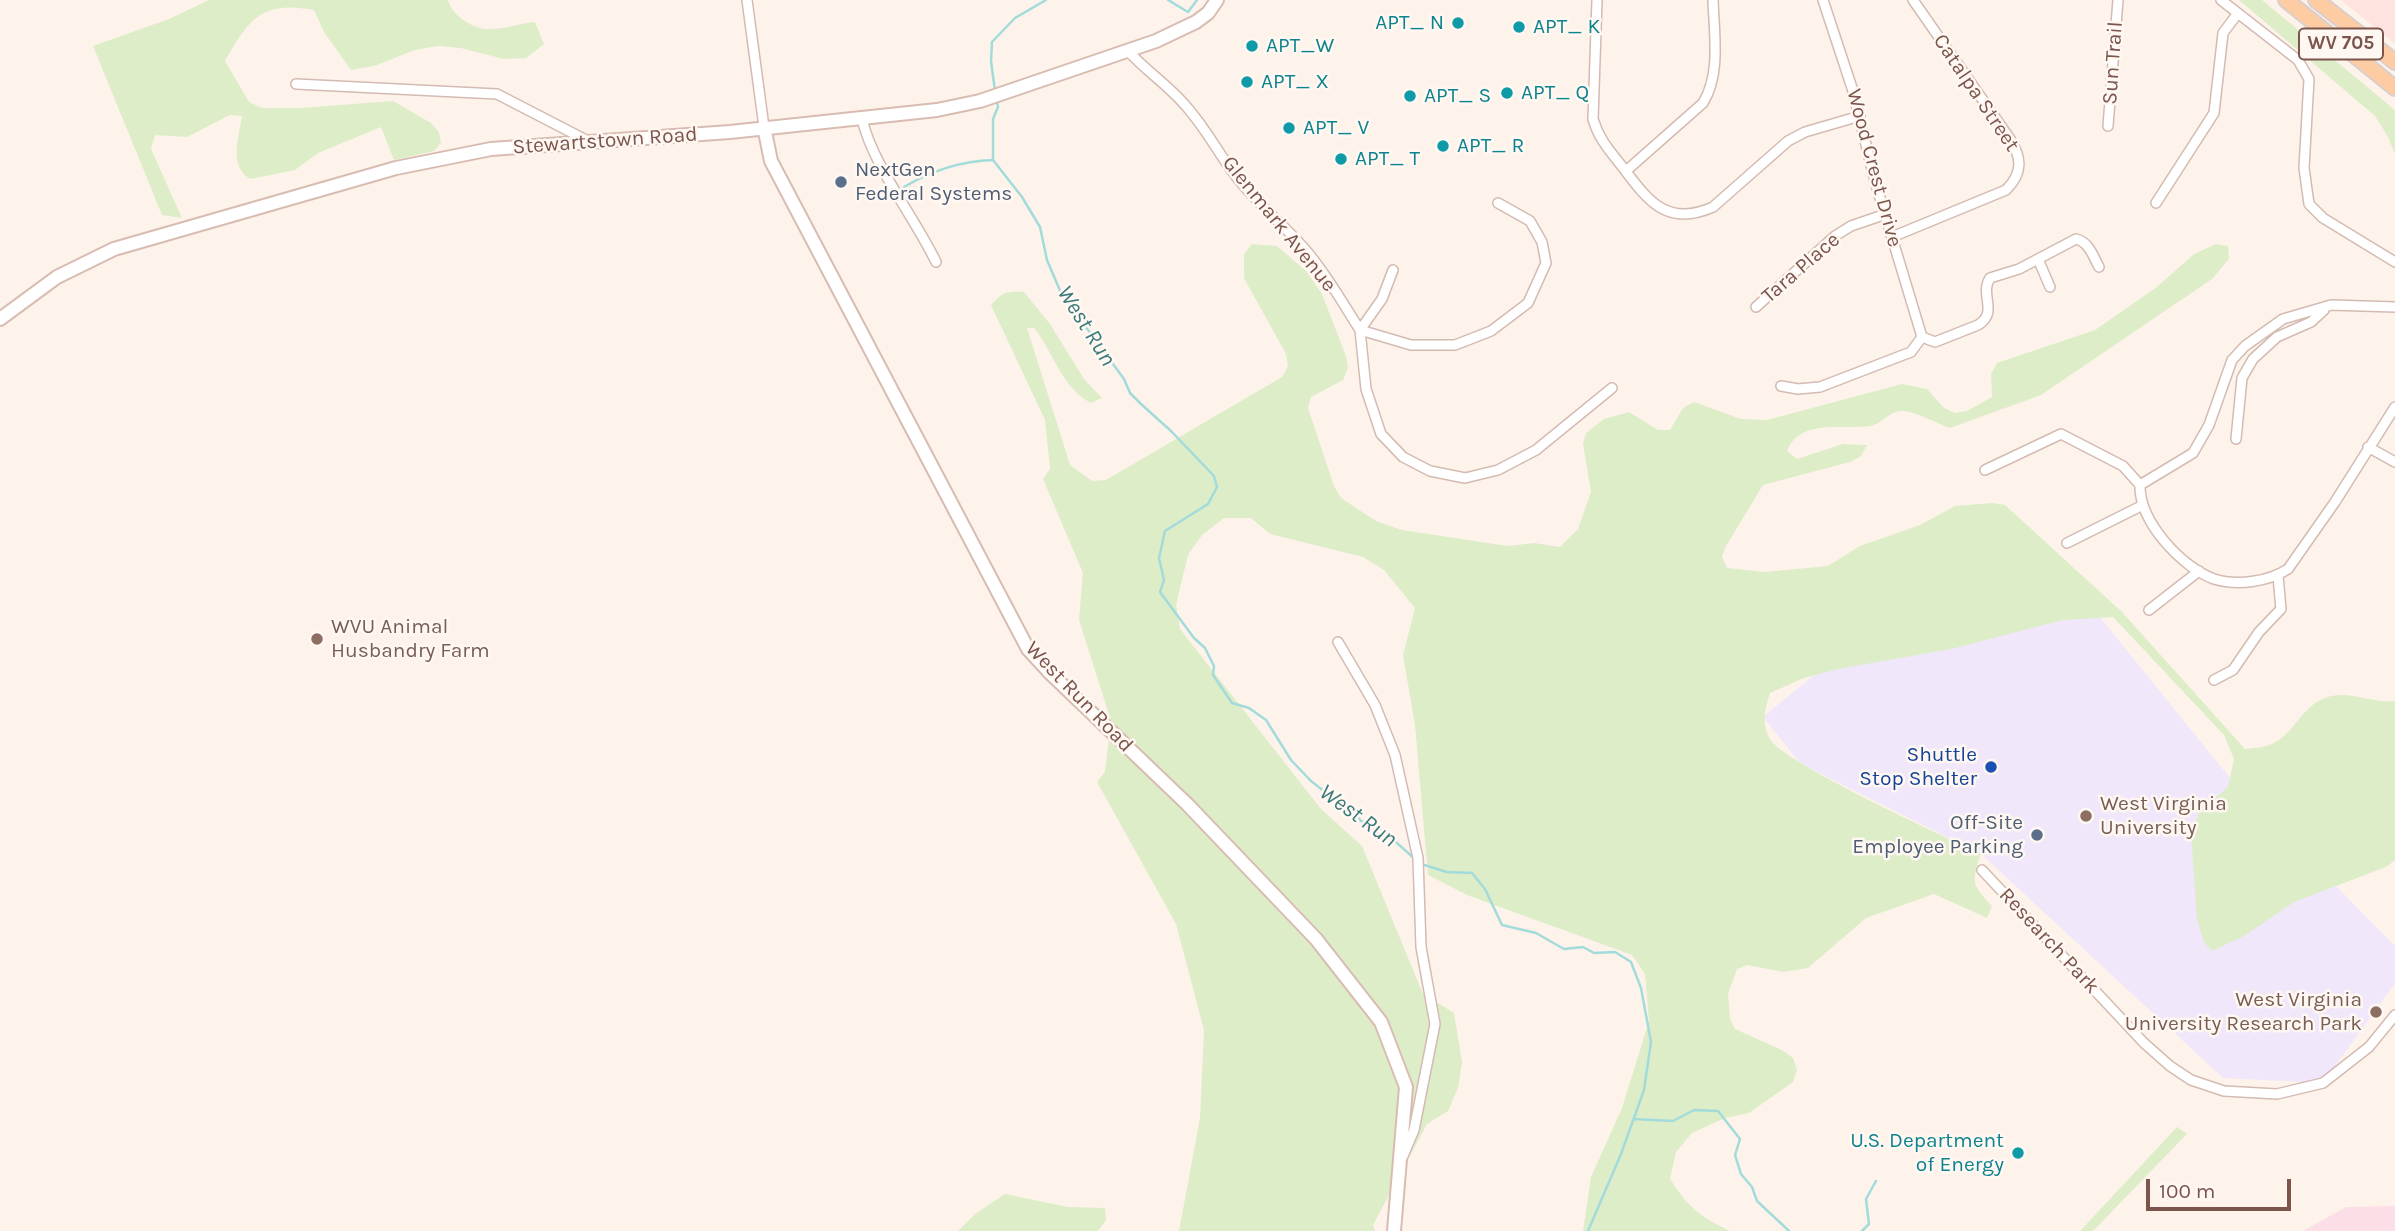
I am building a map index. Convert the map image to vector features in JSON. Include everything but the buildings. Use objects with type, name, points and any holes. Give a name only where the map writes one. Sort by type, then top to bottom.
[{"type":"main road","name":"WV 705","points":[[2286,0],[2395,88]]},
{"type":"main road","name":"WV 705","points":[[2316,0],[2395,62]]},
{"type":"street","name":"West Run Road","points":[[747,0],[771,161],[1028,649],[1187,804],[1315,939],[1381,1022],[1406,1087],[1394,1231]]},
{"type":"street","name":"Stewartstown Road","points":[[0,319],[57,277],[95,257],[133,243],[363,176],[433,159],[491,149],[918,113],[980,101],[1187,28],[1208,13],[1217,0]]},
{"type":"street","points":[[1597,0],[1593,119],[1603,143],[1638,189],[1650,201],[1665,210],[1700,212],[1713,207],[1788,141],[1805,132],[1860,116]]},
{"type":"street","points":[[1626,171],[1703,103],[1710,91],[1714,70],[1713,0]]},
{"type":"street","name":"Wood Crest Drive","points":[[1824,0],[1860,116],[1922,337]]},
{"type":"street","name":"Catalpa Street","points":[[1892,237],[2006,190],[2014,182],[2020,161],[2018,151],[1913,0]]},
{"type":"street","name":"Sun Trail","points":[[2108,126],[2118,0]]},
{"type":"street","points":[[2221,0],[2298,60],[2309,79],[2304,168],[2309,204],[2323,218],[2395,262]]},
{"type":"street","points":[[2156,203],[2214,113],[2223,33],[2238,13]]},
{"type":"street","name":"Glenmark Avenue","points":[[1127,50],[1144,69],[1183,103],[1208,133],[1232,172],[1259,204],[1288,230],[1311,256],[1360,330]]},
{"type":"street","points":[[296,84],[497,94],[590,142]]},
{"type":"street","points":[[862,118],[865,132],[888,178],[936,262]]},
{"type":"street","points":[[1360,330],[1411,345],[1455,345],[1491,331],[1528,303],[1546,263],[1542,242],[1530,222],[1498,203]]},
{"type":"street","name":"Tara Place","points":[[1756,307],[1835,236],[1851,226],[1886,214]]},
{"type":"street","points":[[1781,386],[1798,389],[1820,387],[1911,352],[1922,337],[1935,342],[1985,321],[1990,308],[1985,291],[1990,278],[2019,269],[2076,239],[2088,245],[2099,267]]},
{"type":"street","points":[[2038,259],[2050,287]]},
{"type":"street","points":[[1393,270],[1382,299],[1360,330],[1366,389],[1381,434],[1403,457],[1430,471],[1465,478],[1498,470],[1536,450],[1612,388]]},
{"type":"street","points":[[2140,485],[2193,453],[2209,425],[2232,360],[2245,346],[2283,319],[2331,305],[2395,307]]},
{"type":"street","points":[[2236,439],[2242,378],[2253,359],[2277,337],[2311,321],[2331,305]]},
{"type":"street","points":[[1985,470],[2061,434],[2123,466],[2140,485],[2140,499],[2163,543],[2199,571],[2215,579],[2248,583],[2278,576],[2288,569],[2335,502],[2395,407]]},
{"type":"street","points":[[2368,447],[2395,462]]},
{"type":"street","points":[[2067,543],[2143,505]]},
{"type":"street","points":[[2149,610],[2199,571]]},
{"type":"street","points":[[2214,680],[2233,670],[2259,632],[2281,609],[2278,576]]},
{"type":"street","points":[[1338,642],[1376,705],[1390,743],[1418,858],[1422,947],[1435,1024],[1414,1130],[1401,1161]]},
{"type":"street","name":"Research Park","points":[[1982,870],[2144,1043],[2191,1080],[2224,1091],[2277,1094],[2323,1083],[2369,1047],[2395,1015]]},
{"type":"shaded area","points":[[2341,0],[2395,0],[2395,44]]},
{"type":"shaded area","name":"West Virginia University","points":[[2095,611],[2230,778],[2395,946],[2395,983],[2323,1083],[2223,1078],[1981,854],[1801,764],[1763,717],[1830,662]]},
{"type":"shaded area","points":[[2395,1206],[2395,1231],[2303,1231],[2346,1207]]},
{"type":"green space","points":[[209,0],[448,0],[454,11],[465,21],[484,29],[535,22],[544,44],[526,58],[504,59],[461,48],[438,46],[415,50],[374,66],[351,70],[324,32],[314,10],[281,8],[269,11],[250,24],[225,61],[249,102],[262,108],[301,108],[393,101],[431,123],[439,132],[441,143],[434,151],[394,160],[381,127],[318,153],[295,170],[250,179],[243,173],[237,158],[242,116],[230,115],[187,137],[155,135],[151,149],[182,218],[162,215],[93,46],[169,19]]},
{"type":"green space","points":[[2239,0],[2262,0],[2395,110],[2395,154],[2375,116]]},
{"type":"green space","points":[[1252,244],[1277,246],[1307,272],[1322,294],[1346,356],[1348,368],[1343,380],[1311,397],[1308,408],[1334,486],[1341,498],[1376,521],[1402,530],[1508,546],[1534,543],[1560,547],[1578,529],[1591,492],[1583,444],[1586,433],[1604,419],[1629,412],[1658,430],[1670,430],[1683,408],[1694,402],[1741,419],[1767,420],[1902,384],[1927,389],[1944,408],[1955,413],[1967,411],[1992,397],[1991,374],[1997,363],[2095,330],[2157,287],[2194,254],[2216,244],[2228,246],[2229,259],[2212,279],[2041,395],[1950,428],[1921,416],[1899,411],[1870,426],[1823,428],[1802,434],[1793,441],[1787,451],[1797,459],[1843,444],[1867,445],[1861,456],[1850,462],[1763,485],[1722,557],[1727,568],[1765,572],[1828,566],[1860,546],[1920,525],[1955,506],[1992,503],[2005,505],[2122,612],[2245,749],[2266,746],[2280,740],[2310,708],[2325,698],[2342,695],[2395,701],[2395,860],[2386,867],[2294,902],[2244,936],[2212,951],[2204,942],[2197,919],[2191,832],[2200,811],[2228,787],[2234,759],[2224,735],[2113,617],[2063,620],[1951,649],[1838,669],[1804,678],[1770,693],[1765,710],[1765,727],[1770,739],[1781,750],[1833,781],[1981,854],[1975,883],[1992,906],[1987,918],[1934,894],[1866,918],[1808,968],[1783,972],[1748,965],[1737,969],[1728,994],[1730,1019],[1735,1029],[1782,1050],[1793,1058],[1797,1070],[1793,1082],[1749,1113],[1725,1118],[1692,1133],[1676,1152],[1670,1179],[1695,1210],[1730,1231],[1583,1231],[1591,1177],[1622,1108],[1649,1021],[1645,974],[1632,955],[1467,895],[1428,875],[1415,725],[1403,655],[1415,608],[1384,570],[1363,557],[1270,534],[1251,518],[1224,518],[1202,535],[1188,555],[1176,605],[1180,629],[1321,809],[1362,846],[1423,994],[1454,1013],[1462,1062],[1458,1088],[1448,1111],[1427,1124],[1373,1225],[1375,1231],[1179,1231],[1200,1118],[1204,1030],[1176,924],[1097,782],[1105,772],[1111,721],[1079,620],[1083,573],[1043,479],[1050,469],[1045,420],[991,305],[1005,293],[1024,292],[1050,324],[1084,379],[1102,398],[1091,403],[1072,388],[1034,328],[1027,328],[1070,465],[1092,481],[1106,480],[1282,377],[1288,366],[1286,354],[1244,278],[1244,254]]},
{"type":"green space","points":[[2177,1127],[2187,1134],[2093,1231],[2080,1231]]},
{"type":"green space","points":[[1005,1194],[1068,1207],[1105,1208],[1106,1220],[1098,1231],[958,1231],[975,1214]]},
{"type":"waterway","name":"West Run","points":[[995,91],[991,61],[992,42],[1015,18],[1046,0]]},
{"type":"waterway","points":[[1168,0],[1188,12],[1197,0]]},
{"type":"waterway","name":"West Run","points":[[997,101],[998,107],[993,119],[993,160],[1022,197],[1040,227],[1047,260],[1061,293],[1124,379],[1130,393],[1214,476],[1217,487],[1208,504],[1165,531],[1159,558],[1164,580],[1160,592],[1194,638],[1205,648],[1214,666],[1213,675],[1232,703],[1249,708],[1266,720],[1291,760],[1311,781],[1349,806],[1361,821],[1379,827],[1416,860]]},
{"type":"waterway","name":"West Run","points":[[904,187],[946,168],[993,160]]},
{"type":"waterway","name":"West Run","points":[[1421,864],[1447,872],[1472,873],[1485,889],[1502,925],[1536,933],[1564,949],[1583,947],[1594,953],[1615,952],[1631,962],[1641,988],[1651,1042],[1644,1090],[1621,1154],[1588,1231]]},
{"type":"waterway","points":[[1634,1119],[1673,1121],[1694,1110],[1718,1111],[1740,1139],[1735,1155],[1741,1174],[1752,1187],[1757,1201],[1789,1231]]},
{"type":"waterway","points":[[1862,1231],[1869,1224],[1866,1199],[1876,1181]]},
{"type":"place","name":"APT_ N","points":[[1458,23]]},
{"type":"place","name":"APT_ K","points":[[1519,27]]},
{"type":"place","name":"APT_W","points":[[1252,46]]},
{"type":"place","name":"APT_ X","points":[[1247,82]]},
{"type":"place","name":"APT_ Q","points":[[1507,93]]},
{"type":"place","name":"APT_ S","points":[[1410,96]]},
{"type":"place","name":"APT_ V","points":[[1289,128]]},
{"type":"place","name":"APT_ R","points":[[1443,146]]},
{"type":"place","name":"APT_ T","points":[[1341,159]]},
{"type":"place","name":"NextGen Federal Systems","points":[[841,182]]},
{"type":"place","name":"WVU Animal Husbandry Farm","points":[[317,639]]},
{"type":"place","name":"Shuttle Stop Shelter","points":[[1991,767]]},
{"type":"place","name":"West Virginia University","points":[[2086,816]]},
{"type":"place","name":"Off-Site Employee Parking","points":[[2037,835]]},
{"type":"place","name":"West Virginia University Research Park","points":[[2376,1012]]},
{"type":"place","name":"U.S. Department of Energy","points":[[2018,1153]]}]
